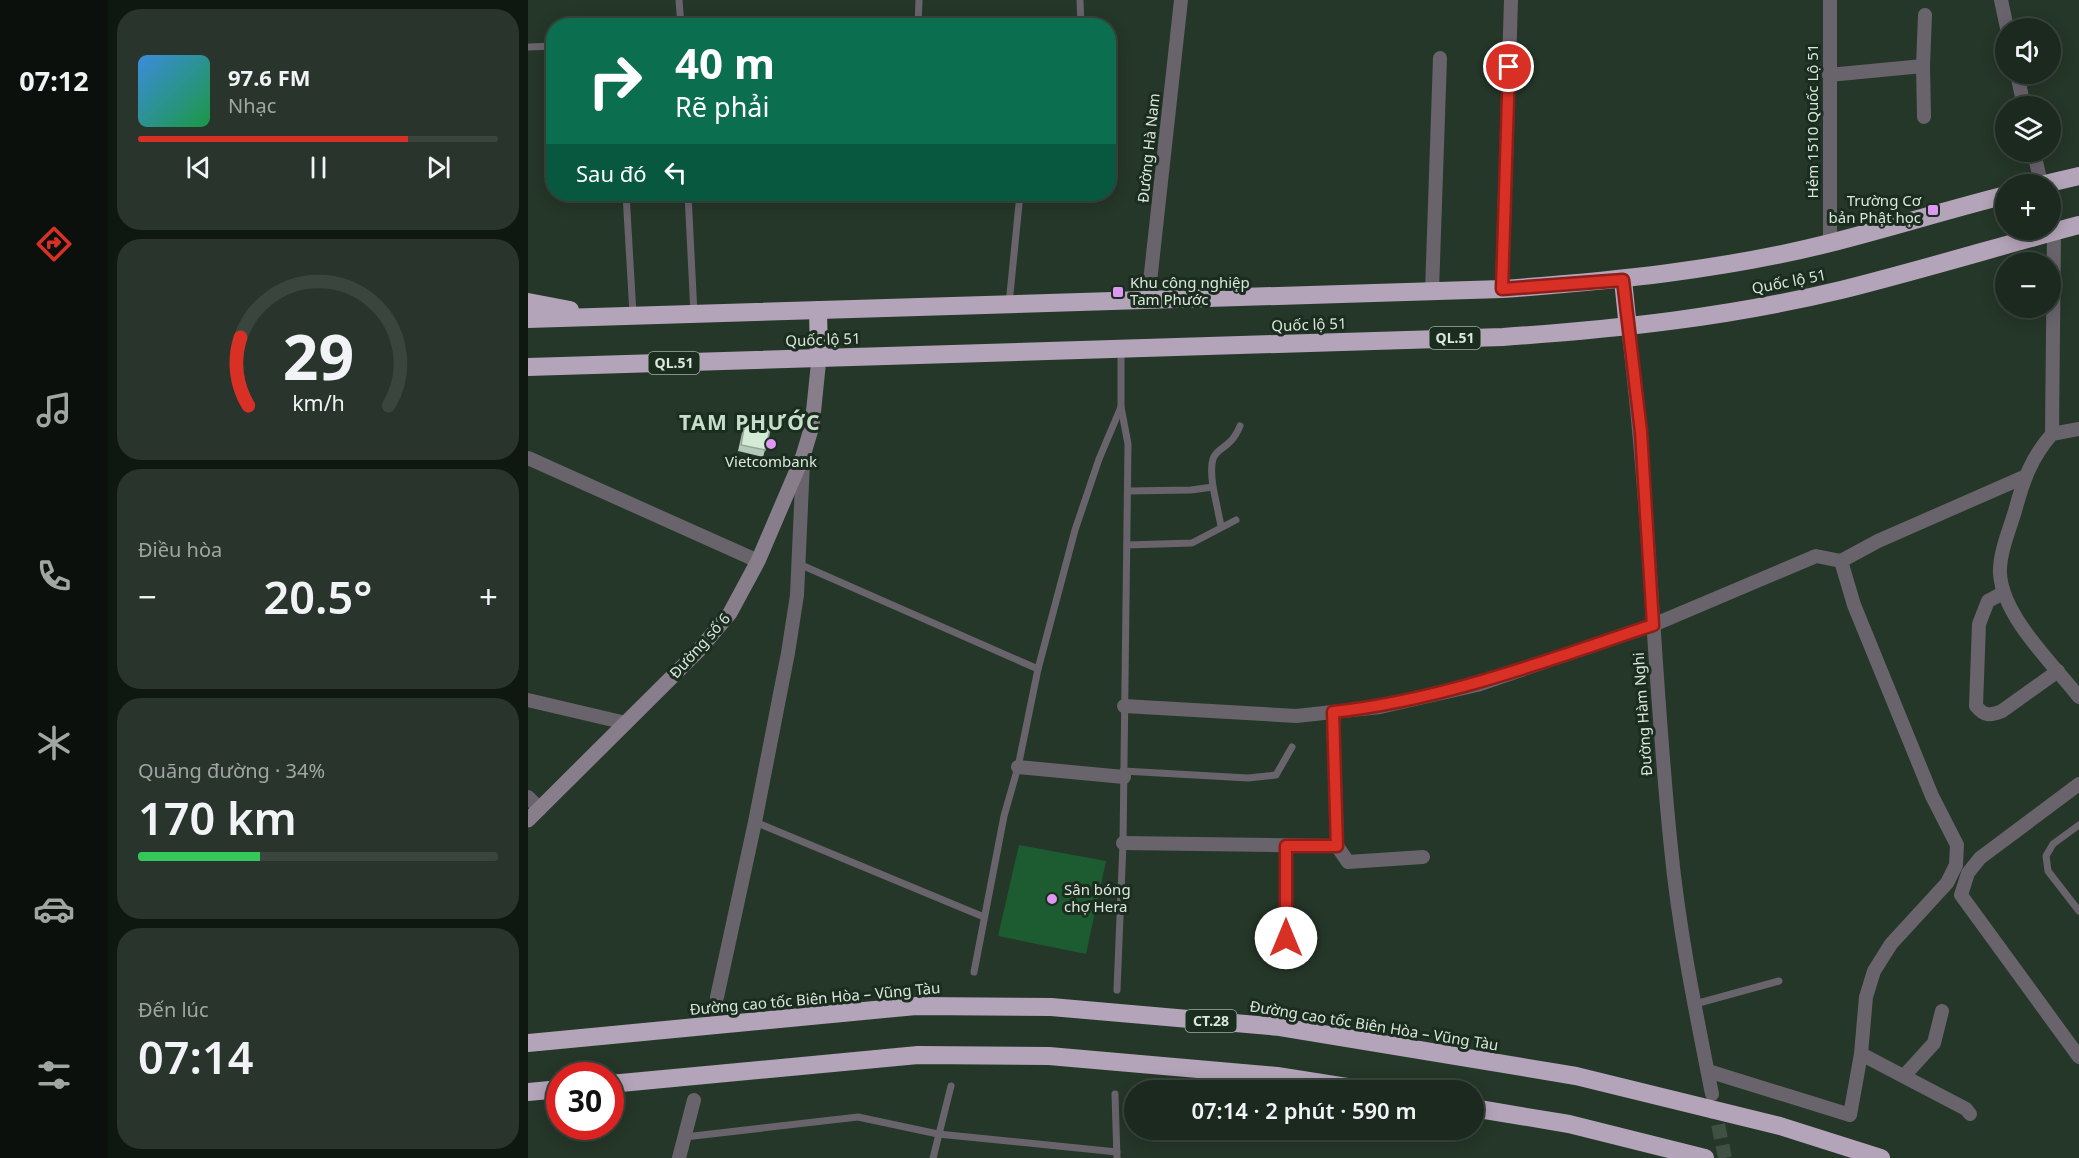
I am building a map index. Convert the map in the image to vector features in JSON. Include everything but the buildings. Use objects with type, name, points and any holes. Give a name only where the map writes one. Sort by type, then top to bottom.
[{"type":"highway","points":[[2061,180],[2079,176]]},
{"type":"highway","name":"Quốc lộ 51","points":[[528,319],[1502,289],[1623,280],[1731,263],[1830,243],[1995,198]]},
{"type":"highway","name":"Quốc lộ 51","points":[[2061,230],[2079,225]]},
{"type":"highway","name":"Quốc lộ 51","points":[[528,367],[1503,337],[1628,328],[1738,311],[1841,290],[2025,240]]},
{"type":"highway","points":[[1623,280],[1628,328]]},
{"type":"highway","points":[[528,302],[604,317]]},
{"type":"highway","points":[[818,310],[819,358]]},
{"type":"highway","name":"Đường cao tốc Biên Hòa – Vũng Tàu","points":[[528,1043],[916,1006],[1051,1007],[1280,1027],[1576,1076],[1780,1126],[1881,1158]]},
{"type":"highway","points":[[624,1083],[918,1055],[1050,1056],[1302,1080]]},
{"type":"highway","points":[[528,1092],[546,1090]]},
{"type":"highway","points":[[1484,1110],[1569,1124],[1705,1158]]},
{"type":"street","name":"Đường Hà Nam","points":[[1148,300],[1181,0]]},
{"type":"street","points":[[1502,289],[1511,0]]},
{"type":"street","name":"Hẻm 1510 Quốc Lộ 51","points":[[1830,0],[1830,243]]},
{"type":"street","points":[[2001,0],[2005,18]]},
{"type":"street","points":[[1924,117],[1925,15]]},
{"type":"street","points":[[1432,291],[1440,58]]},
{"type":"street","points":[[1829,75],[1923,66]]},
{"type":"street","points":[[2054,240],[2052,434],[2032,458],[2024,477],[2000,572],[2003,593],[2020,624],[2079,697]]},
{"type":"street","name":"Đường Hàm Nghi","points":[[1628,328],[1641,432],[1653,625],[1671,850],[1695,1004],[1712,1094]]},
{"type":"street","name":"Đường số 6","points":[[528,820],[714,633],[744,590],[803,456],[812,426],[819,358]]},
{"type":"street","points":[[2052,434],[2079,429]]},
{"type":"street","points":[[717,998],[788,653],[797,595],[803,456]]},
{"type":"street","points":[[528,458],[758,561]]},
{"type":"street","points":[[1124,705],[1296,716],[1380,707],[1477,685],[1653,625],[1816,556],[1841,561],[1878,541],[2024,477]]},
{"type":"street","points":[[1708,1071],[1850,1115],[1861,1054],[1866,997],[1874,971],[1891,944],[1947,883],[1956,865],[1957,845],[1932,796],[1863,626],[1841,561]]},
{"type":"street","points":[[2003,593],[1988,601],[1979,624],[1976,706],[1982,713],[1991,715],[2002,711],[2058,671]]},
{"type":"street","points":[[528,700],[626,723]]},
{"type":"street","points":[[1333,712],[1337,846],[1348,862],[1423,857]]},
{"type":"street","points":[[1018,767],[1124,774]]},
{"type":"street","points":[[2079,784],[1980,858],[1968,873],[1961,895],[2079,1057]]},
{"type":"street","points":[[528,797],[540,809]]},
{"type":"street","points":[[1123,843],[1337,846]]},
{"type":"street","points":[[1286,846],[1286,938]]},
{"type":"street","points":[[1904,1076],[1934,1043],[1942,1011]]},
{"type":"street","points":[[1861,1054],[1966,1109],[1970,1114]]},
{"type":"street","points":[[679,1158],[694,1100]]},
{"type":"lane","points":[[679,0],[680,18]]},
{"type":"lane","points":[[918,18],[919,0]]},
{"type":"lane","points":[[1080,0],[1081,18]]},
{"type":"lane","points":[[528,47],[546,46]]},
{"type":"lane","points":[[626,201],[633,316]]},
{"type":"lane","points":[[688,201],[694,314]]},
{"type":"lane","points":[[1009,304],[1019,201]]},
{"type":"lane","points":[[1118,990],[1123,843],[1128,491],[1128,444],[1121,407],[1121,349]]},
{"type":"lane","points":[[974,972],[1004,816],[1018,767],[1038,669],[1075,530],[1099,459],[1121,407]]},
{"type":"lane","points":[[1221,526],[1213,487],[1211,459],[1217,451],[1235,439],[1240,426]]},
{"type":"lane","points":[[1128,491],[1191,490],[1213,487]]},
{"type":"lane","points":[[1127,545],[1192,543],[1236,520]]},
{"type":"lane","points":[[798,564],[1038,669]]},
{"type":"lane","points":[[1124,774],[1248,778],[1276,775],[1292,747]]},
{"type":"lane","points":[[755,822],[984,917]]},
{"type":"lane","points":[[2079,825],[2053,844],[2046,856],[2048,871],[2079,911]]},
{"type":"lane","points":[[1695,1004],[1779,981]]},
{"type":"lane","points":[[933,1158],[951,1086]]},
{"type":"lane","points":[[684,1137],[858,1117],[939,1134],[1117,1155],[1115,1094]]},
{"type":"green space","name":"Sân bóng chợ Hera","points":[[1019,845],[1106,861],[1086,954],[998,936]]},
{"type":"tunnel","points":[[1714,1104],[1725,1158]]},
{"type":"place","name":"Trường Cơ bản Phật học","points":[[1933,210]]},
{"type":"place","name":"Khu công nghiệp Tam Phước","points":[[1118,292]]},
{"type":"place","name":"Vietcombank","points":[[771,444]]},
{"type":"place","name":"Sân bóng chợ Hera","points":[[1052,899]]},
{"type":"district","name":"TAM PHƯỚC","points":[[750,423]]},
{"type":"route","points":[[1286,938],[1286,846],[1337,846],[1333,712],[1380,707],[1477,685],[1653,625],[1641,432],[1623,280],[1502,289],[1509,67]]}]
